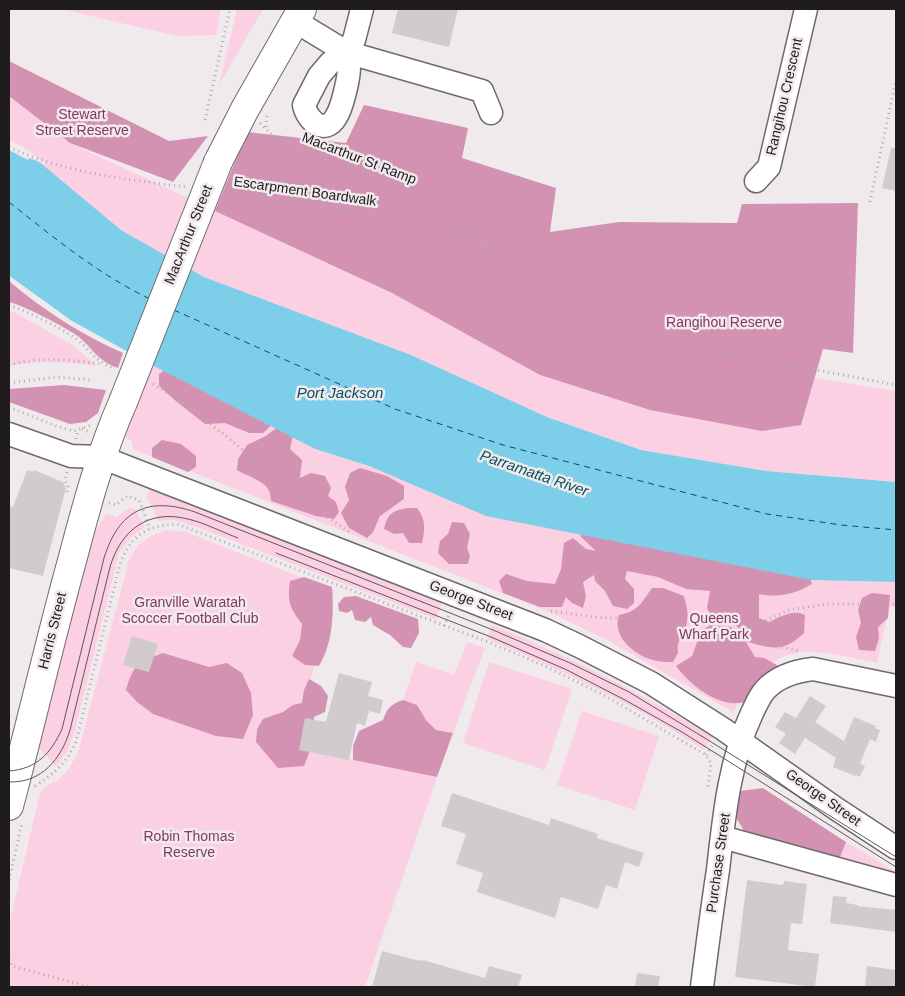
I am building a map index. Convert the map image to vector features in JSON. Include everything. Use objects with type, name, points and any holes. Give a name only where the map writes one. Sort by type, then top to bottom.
[{"type":"main road","name":"MacArthur Street","points":[[101,457],[218,162],[245,109],[299,15]]},
{"type":"main road","name":"Harris Street","points":[[16,812],[14,760],[101,457]]},
{"type":"street","points":[[346,52],[354,40],[362,9]]},
{"type":"street","name":"Rangihou Crescent","points":[[756,181],[769,167],[806,9]]},
{"type":"street","name":"MacArthur Street","points":[[299,15],[346,52],[491,85],[491,113]]},
{"type":"street","name":"George Street","points":[[9,434],[71,456],[101,457],[545,630],[651,683],[740,740],[835,808],[896,848]]},
{"type":"street","name":"Purchase Street","points":[[702,987],[730,781],[740,740],[757,702],[765,690],[788,674],[800,670],[813,669],[896,686]]},
{"type":"street","points":[[722,837],[896,885]]},
{"type":"path","points":[[204,120],[230,9]]},
{"type":"path","points":[[870,202],[896,80]]},
{"type":"path","name":"Macarthur St Ramp","points":[[256,115],[260,124],[272,136],[345,167],[387,179],[428,198],[449,217],[505,257]]},
{"type":"path","points":[[9,147],[88,173],[193,188]]},
{"type":"path","name":"Escarpment Boardwalk","points":[[222,192],[396,217],[456,235],[505,257]]},
{"type":"path","points":[[505,257],[595,313],[647,332],[700,348],[896,384]]},
{"type":"path","points":[[9,305],[23,310],[75,338],[103,364]]},
{"type":"path","points":[[9,365],[26,360],[62,358],[103,364],[119,369]]},
{"type":"path","points":[[9,383],[56,377],[93,380]]},
{"type":"path","points":[[151,383],[182,402],[236,444],[279,485],[322,515],[354,534]]},
{"type":"path","points":[[9,407],[59,427],[74,430],[92,425],[97,420]]},
{"type":"path","points":[[65,480],[68,486],[67,492]]},
{"type":"path","points":[[116,505],[127,496],[139,500],[150,529]]},
{"type":"path","points":[[31,789],[64,763],[76,742],[120,564],[129,544],[142,532],[168,524],[185,526],[488,642],[547,667],[602,694],[706,755],[711,763],[708,792]]},
{"type":"path","points":[[549,610],[593,617],[645,620],[670,624],[709,638],[728,637],[789,610],[828,604],[896,604]]},
{"type":"path","points":[[9,880],[16,812]]},
{"type":"path","points":[[9,958],[12,966],[90,987]]},
{"type":"green space","points":[[61,9],[221,9],[216,35],[177,36]]},
{"type":"green space","points":[[237,9],[263,9],[219,85]]},
{"type":"green space","name":"Stewart Street Reserve","points":[[9,61],[169,141],[208,136],[173,182],[70,143],[9,96]]},
{"type":"green space","points":[[9,95],[70,143],[392,293],[540,375],[650,410],[801,425],[815,378],[896,391],[896,482],[766,471],[641,450],[547,417],[411,355],[204,277],[121,230],[43,165],[9,140]]},
{"type":"green space","name":"Rangihou Reserve","points":[[364,105],[468,128],[462,158],[556,188],[550,232],[619,222],[737,223],[742,204],[858,203],[853,353],[823,349],[801,425],[762,431],[650,410],[540,375],[392,293],[215,211],[247,132],[346,143]]},
{"type":"green space","points":[[9,281],[63,321],[123,353],[118,368],[101,359],[74,333],[34,312],[9,302]]},
{"type":"green space","points":[[9,311],[74,346],[97,366],[53,362],[9,366]]},
{"type":"green space","name":"Queens Wharf Park","points":[[150,364],[315,449],[578,533],[811,580],[896,582],[896,607],[889,607],[877,663],[828,653],[812,652],[796,653],[781,658],[767,666],[754,679],[733,712],[607,640],[545,610],[133,449],[131,440],[123,437]]},
{"type":"green space","points":[[166,369],[275,422],[263,433],[249,433],[225,423],[205,424],[159,386],[159,374]]},
{"type":"green space","points":[[64,385],[106,390],[98,413],[86,422],[70,424],[9,402],[9,389]]},
{"type":"green space","points":[[278,427],[293,435],[290,449],[302,460],[300,478],[311,473],[325,476],[331,488],[328,496],[336,502],[339,512],[334,519],[316,516],[271,501],[266,486],[237,470],[238,459],[247,445],[264,437]]},
{"type":"green space","points":[[162,440],[181,444],[196,456],[196,467],[188,472],[152,457],[152,448]]},
{"type":"green space","points":[[360,468],[387,476],[404,486],[404,499],[380,516],[373,532],[367,538],[349,528],[341,513],[349,500],[345,487],[350,473]]},
{"type":"green space","points":[[150,486],[443,601],[436,619],[197,527],[174,520],[158,521],[147,497]]},
{"type":"green space","points":[[129,508],[135,509],[145,527],[131,537],[119,553],[75,731],[68,750],[56,766],[39,748],[91,540],[107,513],[116,517]]},
{"type":"green space","points":[[417,508],[422,516],[424,529],[422,543],[409,543],[403,533],[394,534],[384,529],[389,516],[398,510]]},
{"type":"green space","points":[[452,522],[464,523],[470,534],[467,548],[470,556],[468,564],[449,564],[438,553],[440,541],[448,534]]},
{"type":"green space","points":[[580,526],[809,575],[812,584],[799,590],[780,595],[759,594],[759,618],[769,622],[787,614],[800,613],[805,615],[804,633],[790,643],[778,647],[748,642],[732,623],[715,622],[707,608],[710,591],[686,589],[658,577],[627,571],[625,579],[634,589],[634,603],[627,609],[613,606],[605,591],[595,581],[594,575],[583,582],[586,596],[583,608],[572,603],[566,597],[562,607],[540,607],[503,593],[499,581],[506,574],[527,581],[555,584],[561,569],[564,543],[573,538],[586,549],[596,551],[581,537]]},
{"type":"green space","name":"Robin Thomas Reserve","points":[[168,530],[186,532],[334,590],[293,748],[437,777],[365,987],[9,987],[9,925],[40,793],[66,772],[79,749],[129,560],[138,545],[153,535]]},
{"type":"green space","points":[[304,577],[332,587],[333,607],[330,638],[319,666],[305,665],[292,656],[300,640],[302,624],[290,604],[290,581]]},
{"type":"green space","points":[[652,588],[663,588],[684,596],[687,623],[678,644],[678,653],[673,662],[657,661],[641,655],[627,645],[619,631],[617,623],[619,615],[635,609]]},
{"type":"green space","points":[[872,593],[890,595],[888,618],[878,627],[879,638],[875,651],[859,650],[856,637],[861,623],[858,610],[862,598]]},
{"type":"green space","points":[[356,596],[418,619],[419,633],[411,648],[403,647],[390,635],[373,625],[371,617],[365,622],[355,620],[352,610],[347,613],[339,611],[338,604],[344,597]]},
{"type":"green space","points":[[492,625],[549,649],[605,676],[659,705],[712,737],[704,750],[652,718],[598,689],[487,639]]},
{"type":"green space","points":[[710,625],[731,627],[743,637],[755,657],[764,658],[777,665],[773,675],[749,702],[730,703],[714,698],[693,684],[676,666],[692,656],[701,631]]},
{"type":"green space","points":[[467,642],[485,648],[453,733],[436,730],[426,720],[417,705],[403,700],[416,662],[454,675]]},
{"type":"green space","points":[[163,653],[209,667],[227,663],[242,673],[251,693],[253,715],[243,739],[216,736],[153,714],[137,702],[126,690],[132,674],[142,662]]},
{"type":"green space","points":[[489,662],[572,689],[545,770],[463,743]]},
{"type":"green space","points":[[309,679],[321,686],[328,696],[325,712],[314,717],[312,742],[304,766],[278,768],[256,742],[257,729],[263,719],[283,712],[293,705],[302,703],[304,690]]},
{"type":"green space","points":[[403,700],[417,705],[426,720],[436,730],[453,733],[437,777],[353,760],[353,746],[359,731],[383,720],[390,707]]},
{"type":"green space","points":[[582,711],[659,736],[635,810],[557,785]]},
{"type":"green space","points":[[763,788],[846,842],[838,862],[744,831],[736,817],[740,791]]},
{"type":"green space","points":[[846,842],[896,872],[896,878],[838,862]]},
{"type":"water","name":"Port Jackson","points":[[9,140],[43,165],[121,230],[204,277],[411,355],[547,417],[641,450],[766,471],[896,482],[896,582],[811,580],[486,516],[369,466],[315,449],[150,364],[72,321],[9,275]]},
{"type":"pier","points":[[9,140],[22,146],[46,164],[29,158],[28,160],[9,150]]},
{"type":"building","points":[[398,9],[458,9],[449,47],[392,33]]},
{"type":"building","points":[[891,148],[896,148],[896,191],[882,188]]},
{"type":"building","points":[[27,470],[33,472],[34,470],[63,482],[66,488],[43,576],[9,568],[9,506],[13,507]]},
{"type":"building","points":[[132,636],[158,644],[149,672],[123,665]]},
{"type":"building","points":[[339,673],[372,682],[368,696],[383,700],[380,714],[369,711],[365,726],[357,723],[349,760],[299,750],[305,718],[326,722]]},
{"type":"building","points":[[810,696],[826,706],[815,722],[844,741],[854,717],[876,726],[875,728],[880,730],[876,742],[870,739],[860,764],[865,766],[860,777],[833,767],[836,758],[805,738],[795,754],[779,743],[786,734],[775,727],[785,712],[796,718]]},
{"type":"building","points":[[452,793],[549,825],[551,818],[598,834],[597,838],[644,853],[639,867],[625,862],[617,889],[606,885],[598,909],[561,897],[555,918],[477,892],[483,873],[456,864],[466,834],[441,826]]},
{"type":"building","points":[[747,880],[783,885],[784,881],[807,884],[802,924],[791,923],[788,950],[819,954],[815,987],[735,977]]},
{"type":"building","points":[[833,896],[847,897],[846,903],[857,906],[896,910],[896,932],[830,923]]},
{"type":"building","points":[[382,951],[416,960],[423,960],[485,978],[489,966],[522,975],[518,987],[372,987]]},
{"type":"building","points":[[867,966],[896,970],[896,987],[865,987]]},
{"type":"building","points":[[637,973],[660,976],[658,987],[635,987]]},
{"type":"ferry route","points":[[9,202],[94,267],[150,299]]},
{"type":"ferry route","points":[[174,310],[395,409],[503,445],[767,514],[841,525],[896,530]]},
{"type":"tram line","points":[[9,771],[19,770],[35,763],[48,752],[58,738],[62,729],[104,558],[118,528],[127,518],[138,511],[150,507],[178,507],[195,512],[493,630],[570,663],[629,692],[896,857]]},
{"type":"tram line","points":[[9,782],[21,781],[40,774],[55,759],[66,741],[110,567],[121,542],[129,533],[138,525],[149,520],[160,517],[174,517],[201,523],[238,538]]},
{"type":"tram line","points":[[276,553],[491,637],[567,670],[682,732],[896,867]]},
{"type":"water label","name":"Parramatta River","points":[[534,474]]},
{"type":"park label","name":"Granville Waratah Scoccer Football Club","points":[[190,612]]}]
